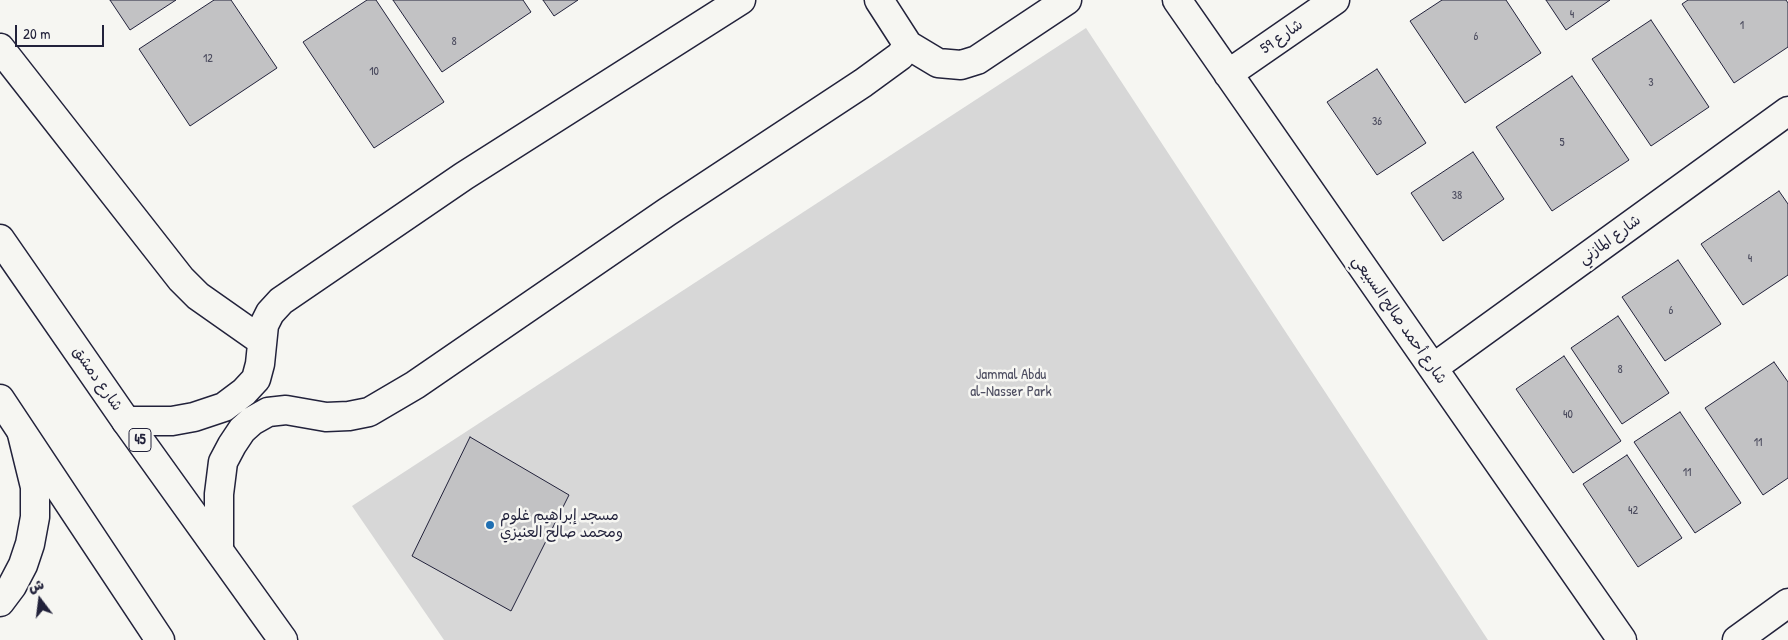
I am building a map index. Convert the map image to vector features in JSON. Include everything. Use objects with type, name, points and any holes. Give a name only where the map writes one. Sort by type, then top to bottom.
[{"type":"street","points":[[286,410],[267,395],[260,375],[264,325],[270,313],[281,301],[464,176],[741,0]]},
{"type":"street","points":[[879,0],[908,45],[938,63],[961,65],[978,60],[1067,0]]},
{"type":"street","name":"شارع أحمد صالح السبيعي","points":[[1177,0],[1622,640]]},
{"type":"street","name":"شارع 59","points":[[1228,74],[1335,0]]},
{"type":"street","points":[[219,550],[219,494],[223,462],[242,430],[252,422],[268,412],[286,410],[326,417],[349,416],[369,412],[415,385],[667,212],[886,67],[900,56],[908,45]]},
{"type":"street","points":[[0,48],[181,279],[261,352]]},
{"type":"street","name":"شارع المازني","points":[[1433,368],[1788,112]]},
{"type":"street","name":"شارع دمشق","points":[[0,239],[126,420],[284,640]]},
{"type":"street","points":[[126,420],[179,420],[194,417],[224,406],[244,392],[256,379],[261,352]]},
{"type":"street","points":[[0,400],[22,430],[160,640]]},
{"type":"street","points":[[0,602],[24,565],[35,517],[35,487],[22,430]]},
{"type":"street","points":[[1737,640],[1788,603]]},
{"type":"green space","name":"Jammal Abdu al-Nasser Park","points":[[1086,28],[1488,640],[444,640],[352,506]]},
{"type":"building","points":[[110,0],[176,0],[130,30]]},
{"type":"building","points":[[214,0],[231,0],[277,68],[190,126],[139,49]]},
{"type":"building","points":[[367,0],[376,0],[444,102],[374,148],[303,42]]},
{"type":"building","points":[[393,0],[523,0],[531,12],[442,72]]},
{"type":"building","points":[[543,0],[578,0],[554,16]]},
{"type":"building","points":[[1442,0],[1506,0],[1541,53],[1465,103],[1410,21]]},
{"type":"building","points":[[1546,0],[1610,0],[1566,30]]},
{"type":"building","points":[[1688,0],[1786,0],[1788,3],[1788,47],[1734,83],[1682,4]]},
{"type":"building","points":[[1651,20],[1709,107],[1651,146],[1592,59]]},
{"type":"building","points":[[1377,69],[1426,143],[1377,175],[1327,102]]},
{"type":"building","points":[[1572,76],[1629,160],[1552,211],[1496,127]]},
{"type":"building","points":[[1473,152],[1504,199],[1443,241],[1411,193]]},
{"type":"building","points":[[1779,191],[1788,204],[1788,275],[1743,305],[1701,244]]},
{"type":"building","points":[[1678,260],[1721,324],[1665,361],[1622,297]]},
{"type":"building","points":[[1618,316],[1669,393],[1622,424],[1571,348]]},
{"type":"building","points":[[1564,356],[1621,441],[1573,473],[1516,389]]},
{"type":"building","points":[[1774,362],[1788,382],[1788,478],[1763,495],[1705,408]]},
{"type":"building","points":[[1680,412],[1741,503],[1695,533],[1634,442]]},
{"type":"building","name":"مسجد إبراهيم غلوم ومحمد صالح العنيزي","points":[[470,437],[569,495],[511,611],[412,556]]},
{"type":"building","points":[[1627,455],[1682,538],[1638,567],[1583,484]]},
{"type":"place","name":"مسجد إبراهيم غلوم ومحمد صالح العنيزي","points":[[490,525]]}]
